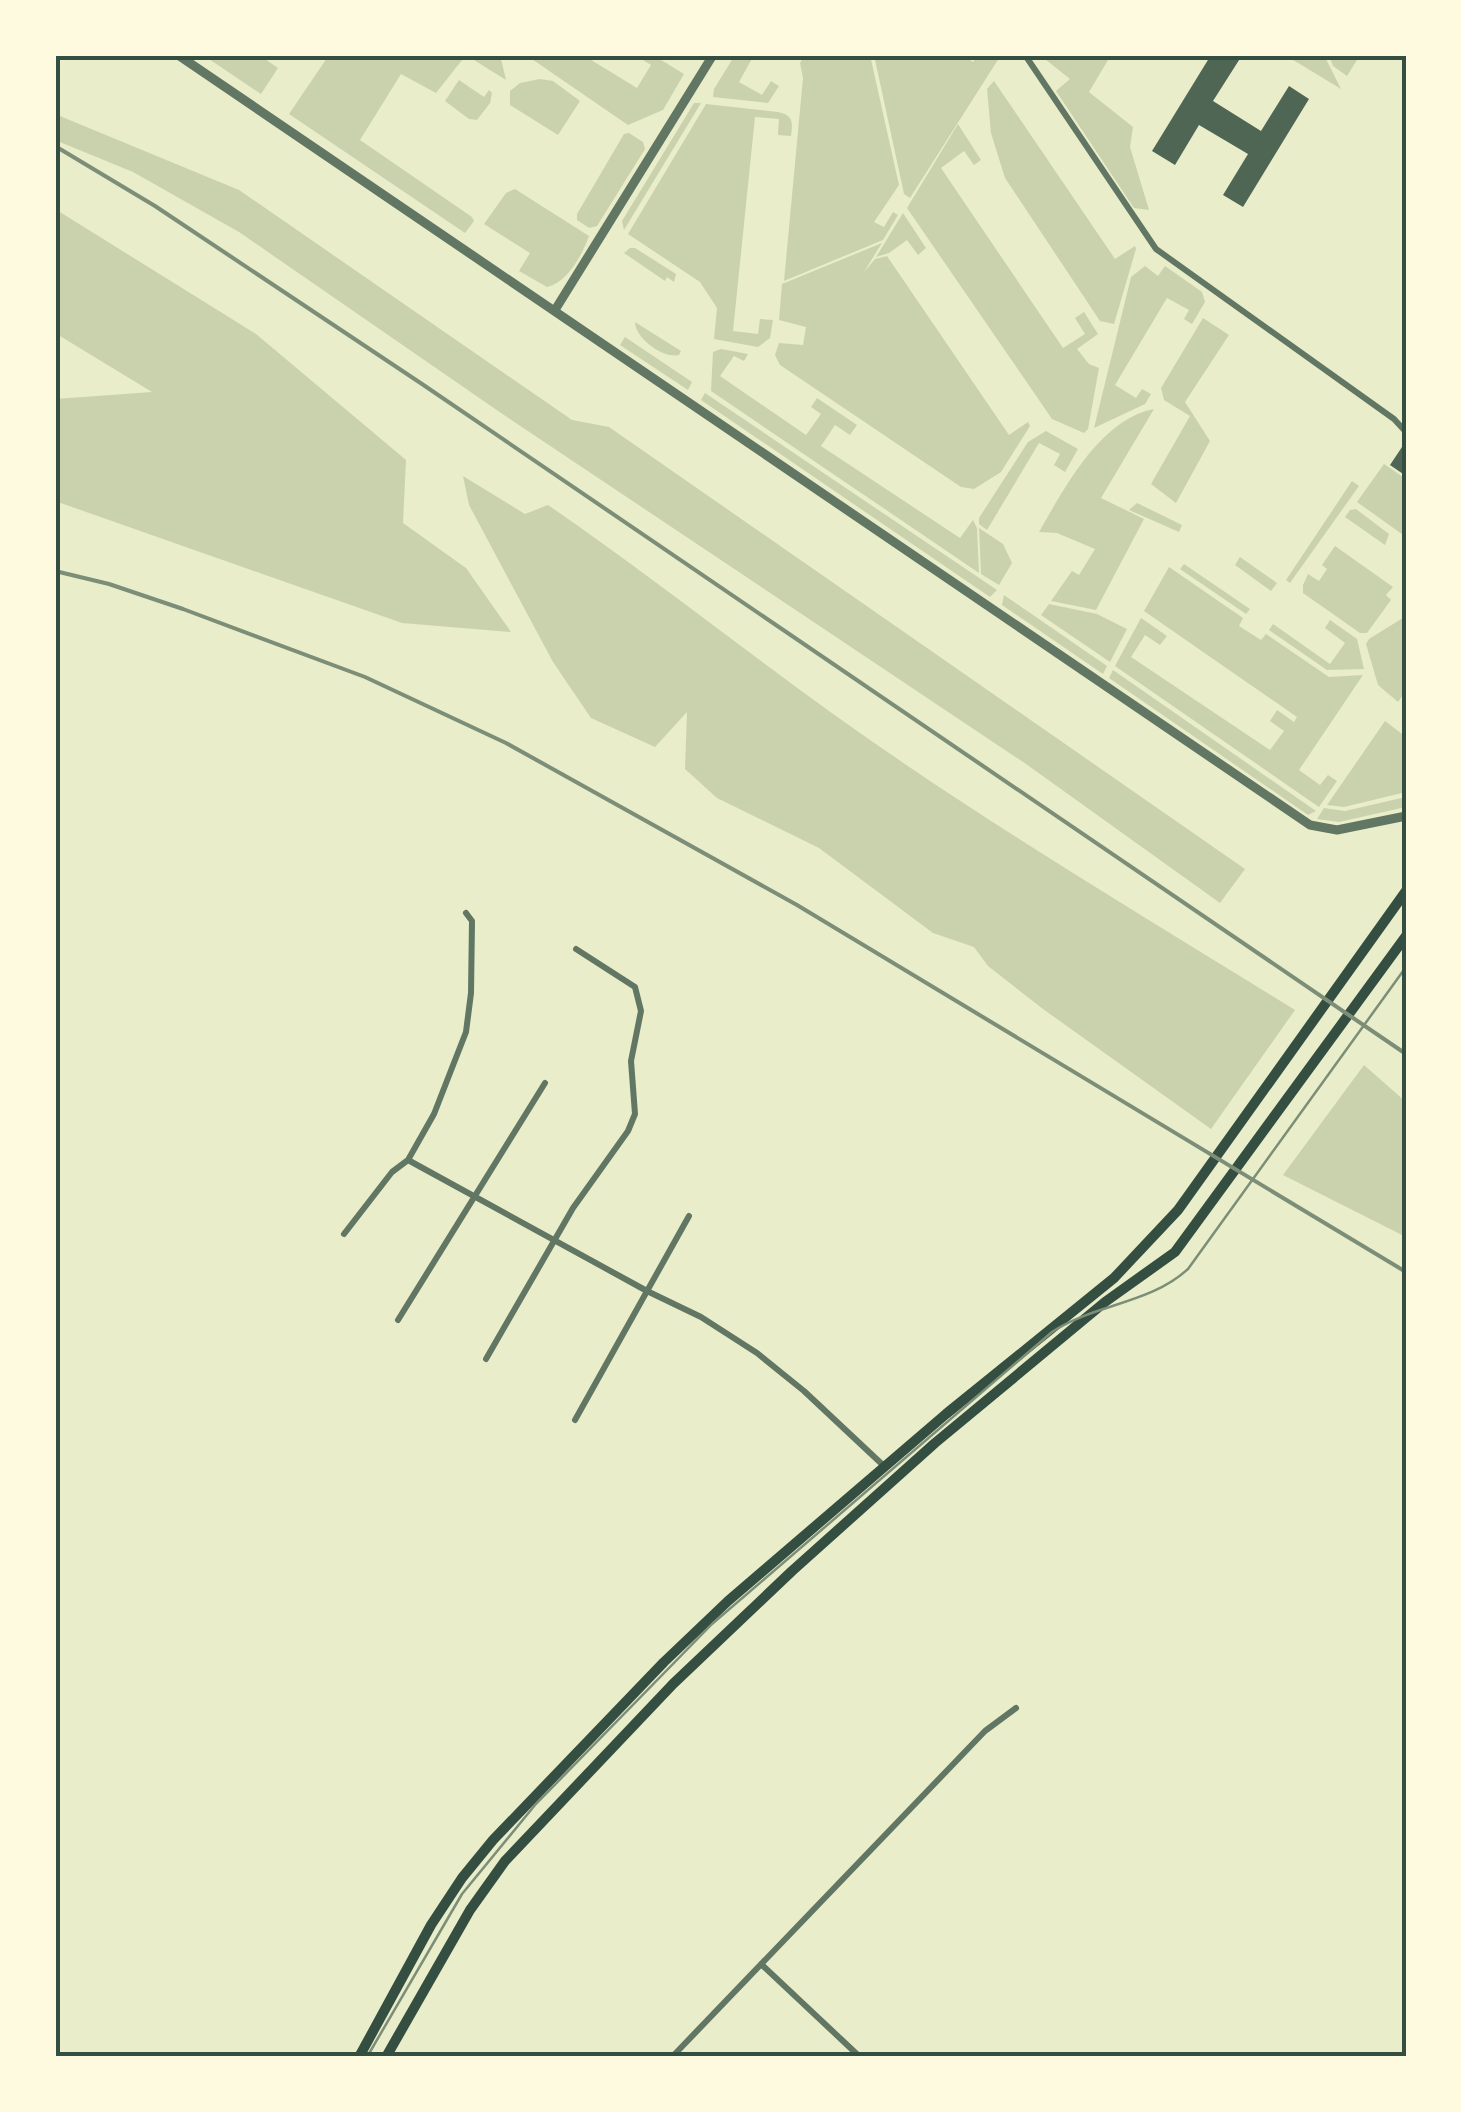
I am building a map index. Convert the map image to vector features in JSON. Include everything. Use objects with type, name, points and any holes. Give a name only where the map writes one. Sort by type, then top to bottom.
[{"type":"main road","points":[[358,2057],[431,1925],[493,1840],[728,1601],[1114,1278],[1178,1210],[1406,891]]},
{"type":"main road","points":[[386,2057],[470,1910],[505,1861],[672,1684],[792,1570],[934,1443],[1105,1302],[1175,1252],[1406,936]]},
{"type":"street","points":[[178,55],[1310,824],[1337,830],[1406,816]]},
{"type":"street","points":[[555,310],[712,55]]},
{"type":"street","points":[[1026,55],[1156,249],[1406,432]]},
{"type":"street","points":[[344,1234],[392,1172],[408,1160],[434,1114],[466,1032],[472,922],[466,912]]},
{"type":"street","points":[[486,1359],[573,1208],[636,1114],[630,1060],[640,1011],[635,987],[576,949]]},
{"type":"street","points":[[398,1320],[545,1083]]},
{"type":"street","points":[[408,1160],[700,1317],[757,1353],[885,1467]]},
{"type":"street","points":[[575,1420],[689,1216]]},
{"type":"street","points":[[672,2057],[984,1731],[1016,1708]]},
{"type":"street","points":[[761,1964],[860,2057]]},
{"type":"green space","points":[[203,55],[259,55],[278,68],[261,94]]},
{"type":"green space","points":[[329,55],[466,55],[436,93],[401,74],[360,140],[472,217],[474,221],[465,233],[289,114]]},
{"type":"green space","points":[[466,55],[500,55],[506,80]]},
{"type":"green space","points":[[526,55],[583,55],[637,88],[651,65],[635,55],[653,55],[684,74],[663,110],[628,125]]},
{"type":"green space","points":[[735,55],[754,55],[739,82],[762,95],[771,81],[779,86],[768,103],[713,97]]},
{"type":"green space","points":[[805,55],[870,55],[899,185],[874,222],[884,227],[893,212],[898,215],[883,240],[784,281],[803,78],[800,63]]},
{"type":"green space","points":[[874,55],[963,55],[973,62],[978,55],[1001,55],[910,198],[904,194]]},
{"type":"green space","points":[[1040,55],[1111,55],[1089,92],[1133,127],[1130,147],[1149,210],[1134,208],[1056,91],[1070,79]]},
{"type":"green space","points":[[1285,55],[1324,55],[1341,89]]},
{"type":"green space","points":[[1329,55],[1360,55],[1347,76],[1333,66]]},
{"type":"green space","points":[[459,80],[484,97],[489,90],[492,93],[490,103],[477,120],[469,119],[445,101]]},
{"type":"green space","points":[[553,81],[580,101],[558,135],[510,105],[510,91],[520,83]]},
{"type":"green space","points":[[994,81],[1115,259],[1135,246],[1114,324],[1100,321],[1005,178],[991,133],[987,89]]},
{"type":"green space","points":[[694,103],[701,103],[624,230],[622,221]]},
{"type":"green space","points":[[706,104],[778,112],[787,115],[792,123],[791,136],[778,135],[779,119],[755,117],[733,331],[758,334],[760,319],[773,320],[770,338],[758,347],[714,339],[717,308],[700,282],[628,234]]},
{"type":"green space","points":[[55,114],[239,190],[572,420],[609,427],[1245,869],[1220,903],[1026,764],[501,413],[239,232],[133,172],[55,140]]},
{"type":"green space","points":[[958,124],[981,160],[974,165],[964,151],[941,168],[1063,348],[1085,334],[1075,318],[1084,312],[1098,334],[1077,349],[1089,364],[1099,368],[1084,433],[1052,419],[907,208]]},
{"type":"green space","points":[[624,134],[643,142],[645,149],[597,226],[589,228],[577,220],[577,214]]},
{"type":"green space","points":[[515,189],[589,236],[568,274],[547,287],[519,271],[530,253],[484,224],[506,193]]},
{"type":"green space","points":[[55,209],[256,334],[406,460],[403,523],[466,568],[511,632],[402,623],[55,501],[55,399],[152,392],[55,333]]},
{"type":"green space","points":[[903,213],[926,248],[918,255],[907,240],[876,257]]},
{"type":"green space","points":[[882,243],[864,272],[875,259],[887,256],[1009,435],[1028,422],[1030,426],[1001,472],[974,489],[961,487],[780,365],[775,355],[779,343],[803,345],[806,327],[779,320],[782,284]]},
{"type":"green space","points":[[630,248],[676,274],[674,282],[667,277],[665,281],[624,253]]},
{"type":"green space","points":[[1145,266],[1158,276],[1165,266],[1202,292],[1205,302],[1192,324],[1184,319],[1189,310],[1167,298],[1115,385],[1136,398],[1142,389],[1151,394],[1145,404],[1094,428],[1131,277]]},
{"type":"green space","points":[[1203,318],[1229,335],[1185,402],[1210,441],[1176,503],[1151,484],[1190,416],[1164,400],[1161,388]]},
{"type":"green space","points":[[635,322],[681,351],[679,355],[665,354],[651,346]]},
{"type":"green space","points":[[625,337],[692,382],[688,390],[620,345]]},
{"type":"green space","points":[[721,349],[748,354],[744,361],[734,356],[720,376],[806,435],[821,414],[811,407],[817,398],[857,425],[850,435],[835,425],[821,446],[960,538],[973,520],[977,528],[979,573],[711,391],[713,352]]},
{"type":"green space","points":[[705,393],[997,590],[990,597],[701,400]]},
{"type":"green space","points":[[1154,409],[1101,498],[1144,519],[1096,610],[1051,601],[1072,571],[1079,575],[1095,549],[1057,533],[1039,532],[1072,477],[1100,441],[1135,415]]},
{"type":"green space","points":[[1046,431],[1078,449],[1065,472],[1054,465],[1060,454],[1039,443],[987,530],[979,524],[979,518],[1028,442]]},
{"type":"green space","points":[[1384,464],[1406,479],[1406,537],[1357,502]]},
{"type":"green space","points":[[463,476],[525,514],[548,505],[943,790],[1295,1010],[1211,1129],[1043,1009],[988,966],[974,947],[933,933],[819,848],[717,798],[685,769],[687,712],[655,747],[591,718],[553,662],[469,505]]},
{"type":"green space","points":[[1352,481],[1359,486],[1290,583],[1286,580]]},
{"type":"green space","points":[[1137,503],[1182,525],[1179,532],[1129,510]]},
{"type":"green space","points":[[1356,509],[1389,534],[1385,545],[1345,517]]},
{"type":"green space","points":[[979,528],[1003,544],[1012,563],[999,585],[981,574]]},
{"type":"green space","points":[[1335,546],[1393,587],[1386,595],[1391,600],[1367,633],[1360,633],[1303,593],[1308,574],[1319,581],[1327,569],[1322,565]]},
{"type":"green space","points":[[1240,557],[1277,583],[1271,591],[1235,565]]},
{"type":"green space","points":[[1184,564],[1250,609],[1246,614],[1180,569]]},
{"type":"green space","points":[[1169,567],[1243,618],[1239,626],[1261,640],[1266,634],[1329,677],[1363,675],[1299,770],[1320,785],[1328,775],[1337,781],[1319,807],[1115,666],[1141,618],[1167,636],[1160,645],[1145,635],[1131,657],[1270,750],[1284,731],[1270,721],[1277,710],[1294,722],[1297,717],[1144,611]]},
{"type":"green space","points":[[1004,595],[1107,666],[1103,674],[1002,605]]},
{"type":"green space","points":[[1049,604],[1097,614],[1127,629],[1110,662],[1041,615]]},
{"type":"green space","points":[[1406,616],[1406,691],[1398,702],[1378,685],[1366,644]]},
{"type":"green space","points":[[1330,620],[1357,639],[1364,669],[1327,670],[1269,630],[1273,624],[1330,664],[1345,643],[1325,628]]},
{"type":"green space","points":[[1113,670],[1316,811],[1308,815],[1109,678]]},
{"type":"green space","points":[[1385,721],[1406,737],[1406,792],[1344,807],[1327,805]]},
{"type":"green space","points":[[1406,797],[1406,807],[1339,822],[1317,819],[1324,808],[1345,811]]},
{"type":"green space","points":[[1364,1065],[1406,1102],[1406,1237],[1283,1175]]},
{"type":"building","points":[[1211,55],[1241,57],[1213,101],[1261,131],[1289,86],[1309,99],[1243,207],[1223,195],[1248,154],[1199,125],[1175,165],[1152,151]]},
{"type":"building","points":[[1402,447],[1406,449],[1406,476],[1390,465]]},
{"type":"tram line","points":[[367,2057],[462,1894],[535,1805],[712,1624],[1052,1332],[1086,1315],[1157,1290],[1188,1269],[1406,967]]},
{"type":"railway","points":[[55,146],[155,206],[422,384],[1406,1054]]},
{"type":"railway","points":[[55,571],[183,609],[365,677],[506,743],[797,905],[1406,1272]]}]
